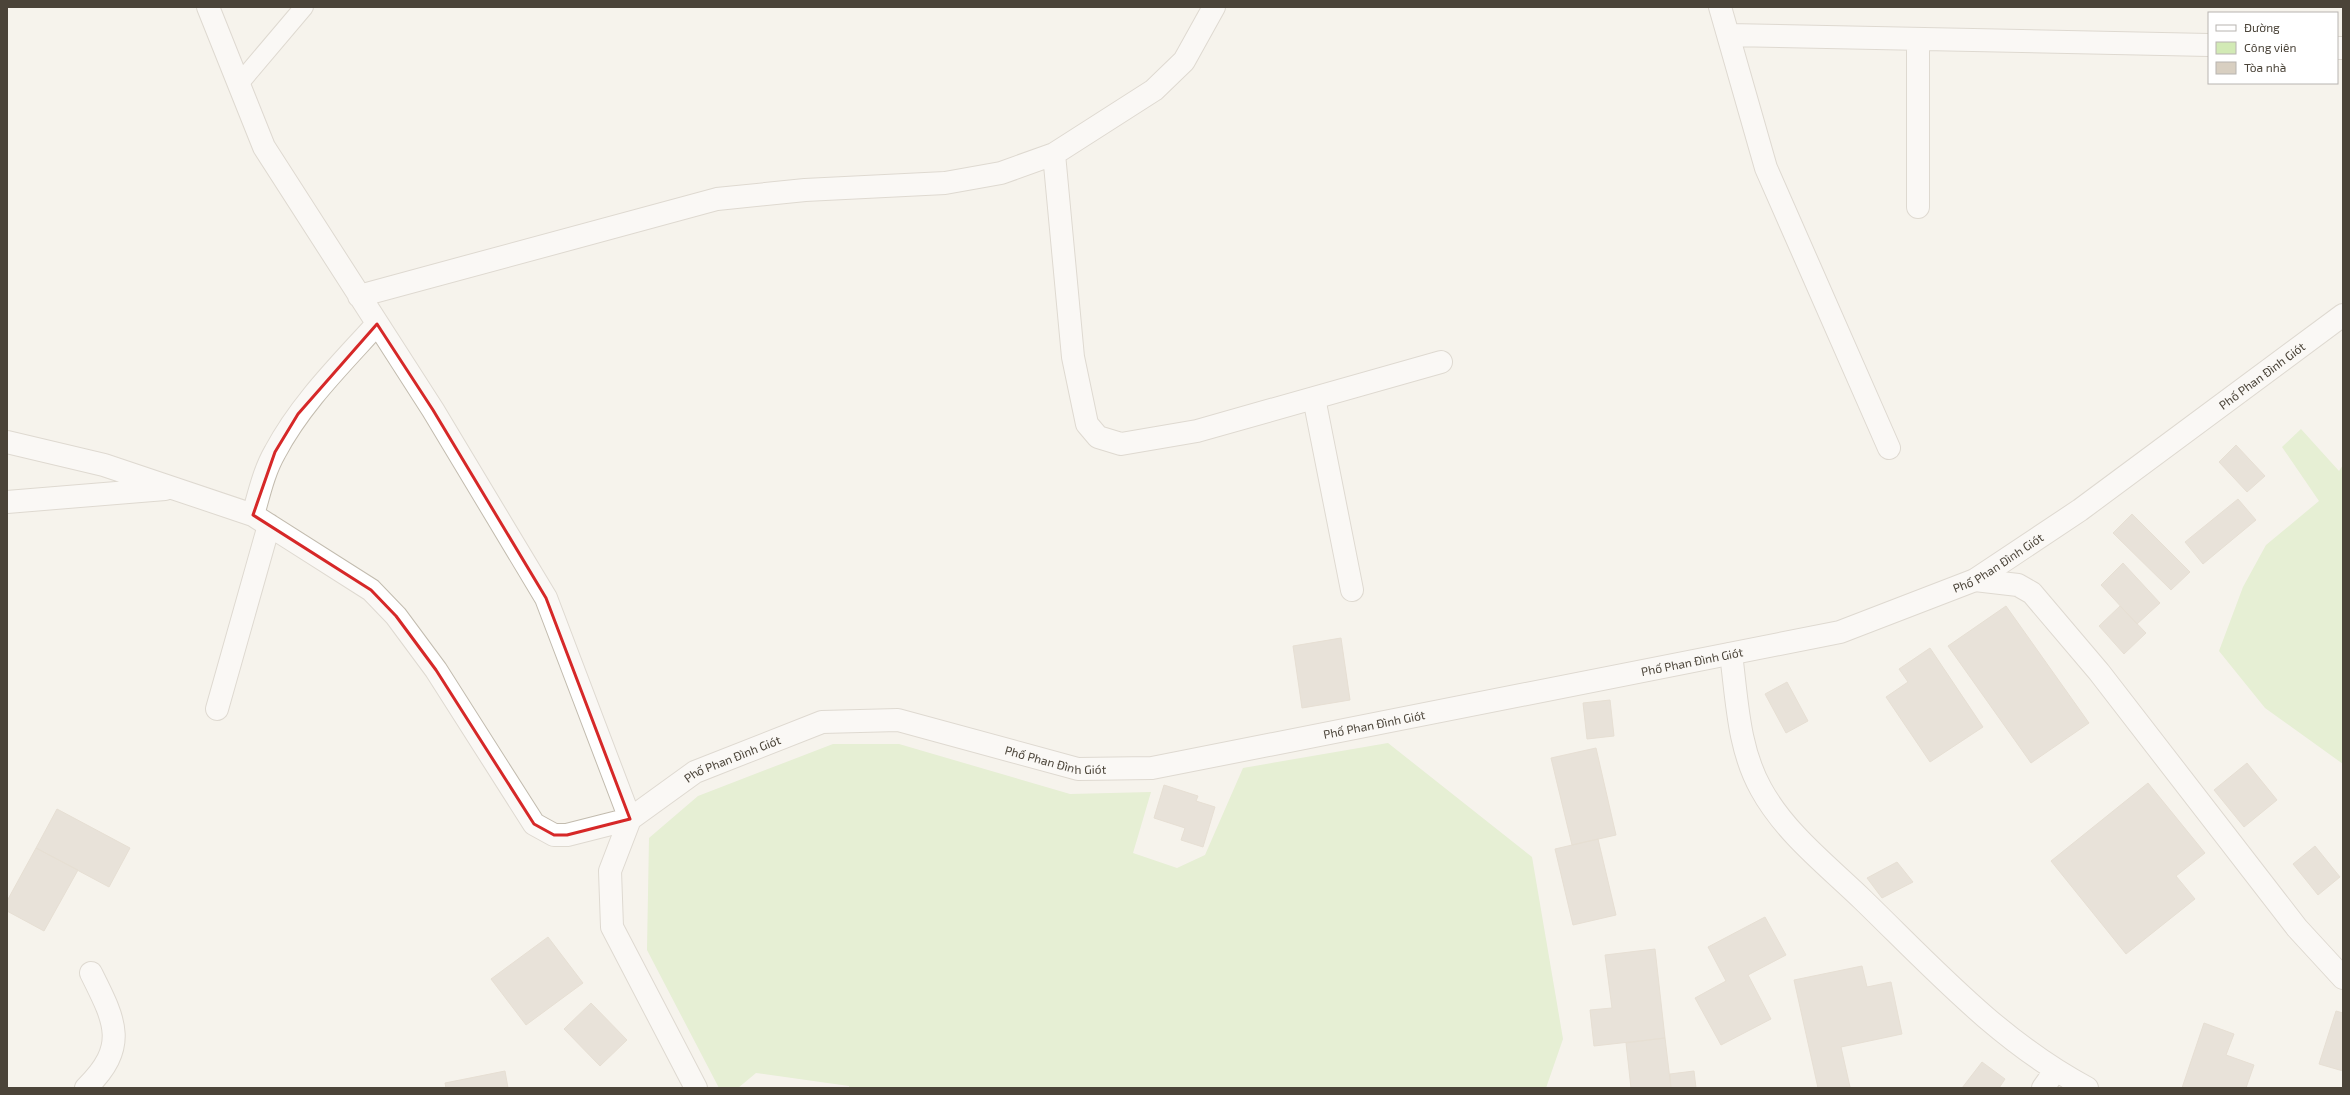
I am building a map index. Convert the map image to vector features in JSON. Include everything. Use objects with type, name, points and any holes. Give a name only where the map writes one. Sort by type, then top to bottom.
[{"type":"street","points":[[208,7],[264,147],[433,410],[546,598],[630,819],[610,871],[612,927],[696,1088]]},
{"type":"street","points":[[359,296],[717,199],[805,190],[945,183],[1001,173],[1054,154],[1154,90],[1184,61],[1214,7]]},
{"type":"street","points":[[1720,7],[1766,168],[1889,448]]},
{"type":"street","points":[[1729,35],[2208,45]]},
{"type":"street","points":[[1918,39],[1918,207]]},
{"type":"street","points":[[1054,154],[1073,357],[1087,424],[1098,437],[1120,444],[1143,442],[1197,432],[1441,362]]},
{"type":"street","name":"Phố Phan Đình Giót","points":[[630,819],[695,772],[822,722],[898,720],[1078,768],[1152,768],[1840,632],[1975,580],[2080,510],[2343,315]]},
{"type":"street","points":[[216,709],[261,520],[266,472],[274,452],[298,414],[377,324]]},
{"type":"street","points":[[1314,398],[1352,590]]},
{"type":"street","points":[[7,442],[104,465],[175,488],[261,520],[371,590],[396,616],[436,670],[534,824],[554,835],[567,835],[630,819]]},
{"type":"street","points":[[7,502],[175,488]]},
{"type":"street","points":[[1975,580],[2018,585],[2032,593],[2037,598],[2099,672],[2297,928],[2343,978]]},
{"type":"street","points":[[1731,654],[1744,747],[1761,789],[1791,830],[2049,1080],[2087,1088]]},
{"type":"street","points":[[86,1088],[109,1058],[115,1034],[108,1008],[91,973]]},
{"type":"lane","points":[[238,85],[304,7]]},
{"type":"highlighted area","points":[[377,324],[433,410],[546,598],[630,819],[567,835],[554,835],[534,824],[436,670],[396,616],[371,590],[253,515],[275,452],[298,414]]},
{"type":"green space","points":[[2301,429],[2339,471],[2343,465],[2343,764],[2265,708],[2219,651],[2243,587],[2266,545],[2319,501],[2282,447]]},
{"type":"green space","points":[[1388,743],[1532,857],[1563,1039],[1546,1088],[849,1088],[849,1086],[756,1073],[738,1088],[719,1088],[647,950],[649,838],[698,796],[833,744],[899,744],[1070,794],[1151,792],[1133,853],[1177,868],[1205,855],[1243,768]]},
{"type":"building","points":[[2236,445],[2265,476],[2247,492],[2219,462]]},
{"type":"building","points":[[2238,499],[2256,520],[2203,564],[2185,542]]},
{"type":"building","points":[[2132,514],[2190,572],[2171,590],[2113,533]]},
{"type":"building","points":[[2123,563],[2160,603],[2137,624],[2101,585]]},
{"type":"building","points":[[2006,606],[2089,723],[2031,763],[1948,646]]},
{"type":"building","points":[[2120,606],[2146,633],[2124,654],[2099,626]]},
{"type":"building","points":[[1341,638],[1350,700],[1302,708],[1293,646]]},
{"type":"building","points":[[1930,648],[1983,727],[1930,762],[1886,697],[1908,682],[1899,669]]},
{"type":"building","points":[[1787,682],[1808,721],[1786,733],[1765,694]]},
{"type":"building","points":[[1610,700],[1614,736],[1587,739],[1583,703]]},
{"type":"building","points":[[1596,748],[1616,835],[1572,845],[1551,758]]},
{"type":"building","points":[[2247,763],[2277,800],[2244,827],[2214,790]]},
{"type":"building","points":[[2148,783],[2205,853],[2176,876],[2195,899],[2126,954],[2051,861]]},
{"type":"building","points":[[1164,785],[1198,796],[1196,801],[1215,807],[1203,847],[1181,840],[1185,828],[1154,818]]},
{"type":"building","points":[[57,809],[130,848],[109,887],[36,848]]},
{"type":"building","points":[[1598,839],[1616,915],[1573,925],[1555,849]]},
{"type":"building","points":[[2315,846],[2340,877],[2318,895],[2293,864]]},
{"type":"building","points":[[36,848],[78,870],[44,931],[7,911],[7,901]]},
{"type":"building","points":[[1897,862],[1913,882],[1882,898],[1867,878]]},
{"type":"building","points":[[1765,917],[1786,955],[1748,975],[1771,1019],[1721,1045],[1695,998],[1726,981],[1708,947]]},
{"type":"building","points":[[548,937],[583,983],[526,1025],[491,979]]},
{"type":"building","points":[[1655,949],[1665,1038],[1594,1046],[1590,1010],[1612,1008],[1605,955]]},
{"type":"building","points":[[1862,966],[1867,987],[1891,982],[1902,1034],[1841,1047],[1850,1087],[1818,1088],[1794,980]]},
{"type":"building","points":[[591,1003],[627,1040],[600,1066],[564,1029]]},
{"type":"building","points":[[2336,1011],[2343,1013],[2343,1071],[2319,1064]]},
{"type":"building","points":[[2204,1023],[2234,1034],[2226,1055],[2254,1065],[2246,1088],[2182,1088]]},
{"type":"building","points":[[1665,1038],[1671,1088],[1631,1088],[1626,1043]]},
{"type":"building","points":[[1982,1062],[2005,1079],[1999,1088],[1962,1088]]},
{"type":"building","points":[[505,1071],[508,1088],[446,1088],[445,1083]]},
{"type":"building","points":[[1694,1071],[1696,1088],[1671,1088],[1670,1074]]}]
